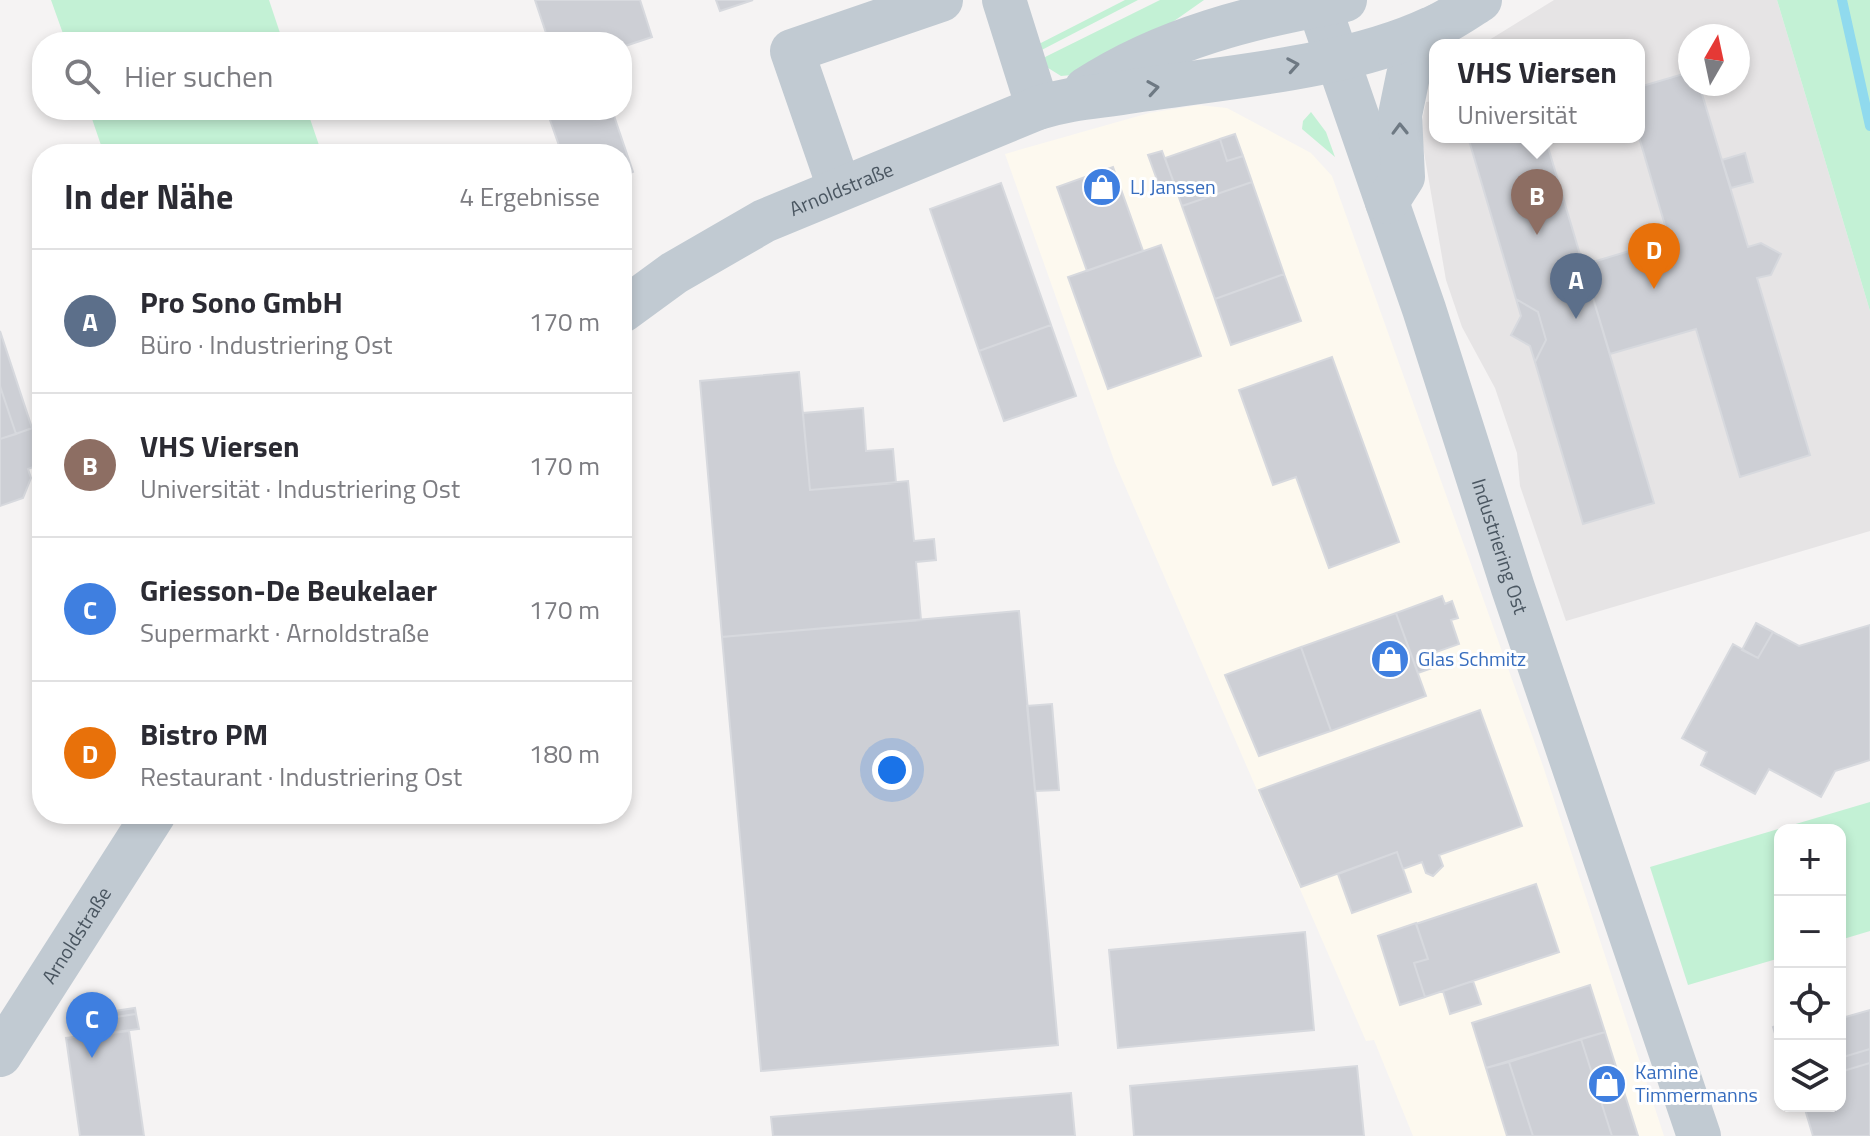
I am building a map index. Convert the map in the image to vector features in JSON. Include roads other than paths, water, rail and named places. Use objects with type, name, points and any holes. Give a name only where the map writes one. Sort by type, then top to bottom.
[{"type":"street","points":[[839,187],[792,51],[941,0]]},
{"type":"street","points":[[1004,0],[1057,102]]},
{"type":"street","name":"Arnoldstraße","points":[[1057,102],[1337,57],[1390,45],[1439,25],[1480,0]]},
{"type":"street","name":"Arnoldstraße","points":[[632,304],[674,273],[764,221],[839,187],[1057,102],[1220,15],[1327,2]]},
{"type":"street","name":"Industriering Ost","points":[[1327,2],[1337,57],[1387,202],[1409,314],[1513,588],[1699,1136]]},
{"type":"street","points":[[1434,39],[1439,25]]},
{"type":"street","points":[[1387,202],[1403,177],[1400,115],[1408,76],[1414,62],[1429,45]]},
{"type":"street","name":"Arnoldstraße","points":[[0,1055],[148,824]]},
{"type":"waterway","points":[[1842,0],[1870,126]]},
{"type":"place","name":"LJ Janssen","points":[[1102,187]]},
{"type":"place","name":"VHS Viersen","points":[[1537,235]]},
{"type":"place","name":"Bistro PM","points":[[1654,289]]},
{"type":"place","name":"Pro Sono GmbH","points":[[1576,319]]},
{"type":"place","name":"Glas Schmitz","points":[[1390,659]]},
{"type":"place","name":"Griesson-De Beukelaer","points":[[92,1058]]},
{"type":"place","name":"Kamine Timmermanns","points":[[1607,1084]]}]
